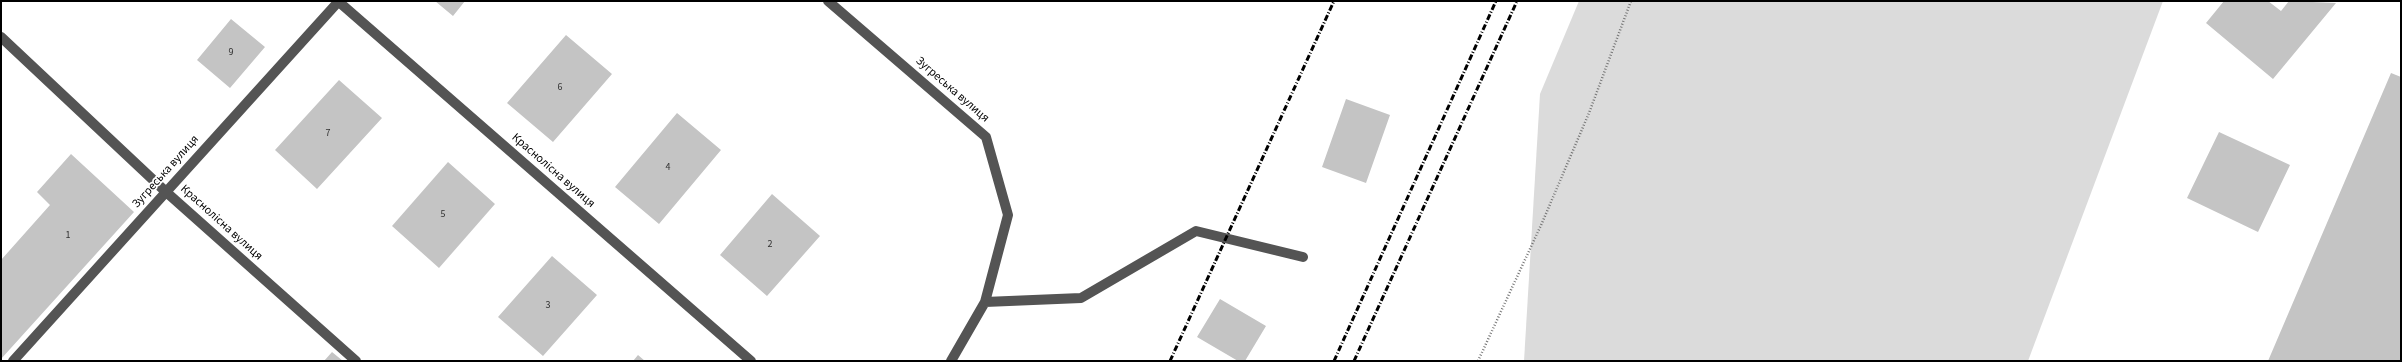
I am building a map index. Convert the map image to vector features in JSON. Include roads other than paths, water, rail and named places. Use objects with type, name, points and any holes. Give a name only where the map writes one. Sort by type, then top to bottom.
[{"type":"street","name":"Зугреська вулиця","points":[[13,361],[165,191],[339,1]]},
{"type":"street","name":"Краснолісна вулиця","points":[[339,1],[750,361]]},
{"type":"street","name":"Зугреська вулиця","points":[[828,1],[986,137],[1008,215],[985,302],[951,361]]},
{"type":"street","name":"Краснолісна вулиця","points":[[1,37],[165,191],[356,361]]},
{"type":"street","points":[[985,302],[1081,298],[1196,231],[1303,257]]},
{"type":"railway","points":[[1170,361],[1334,1]]},
{"type":"railway","points":[[1334,361],[1496,1]]},
{"type":"railway","points":[[1354,361],[1517,1]]}]
